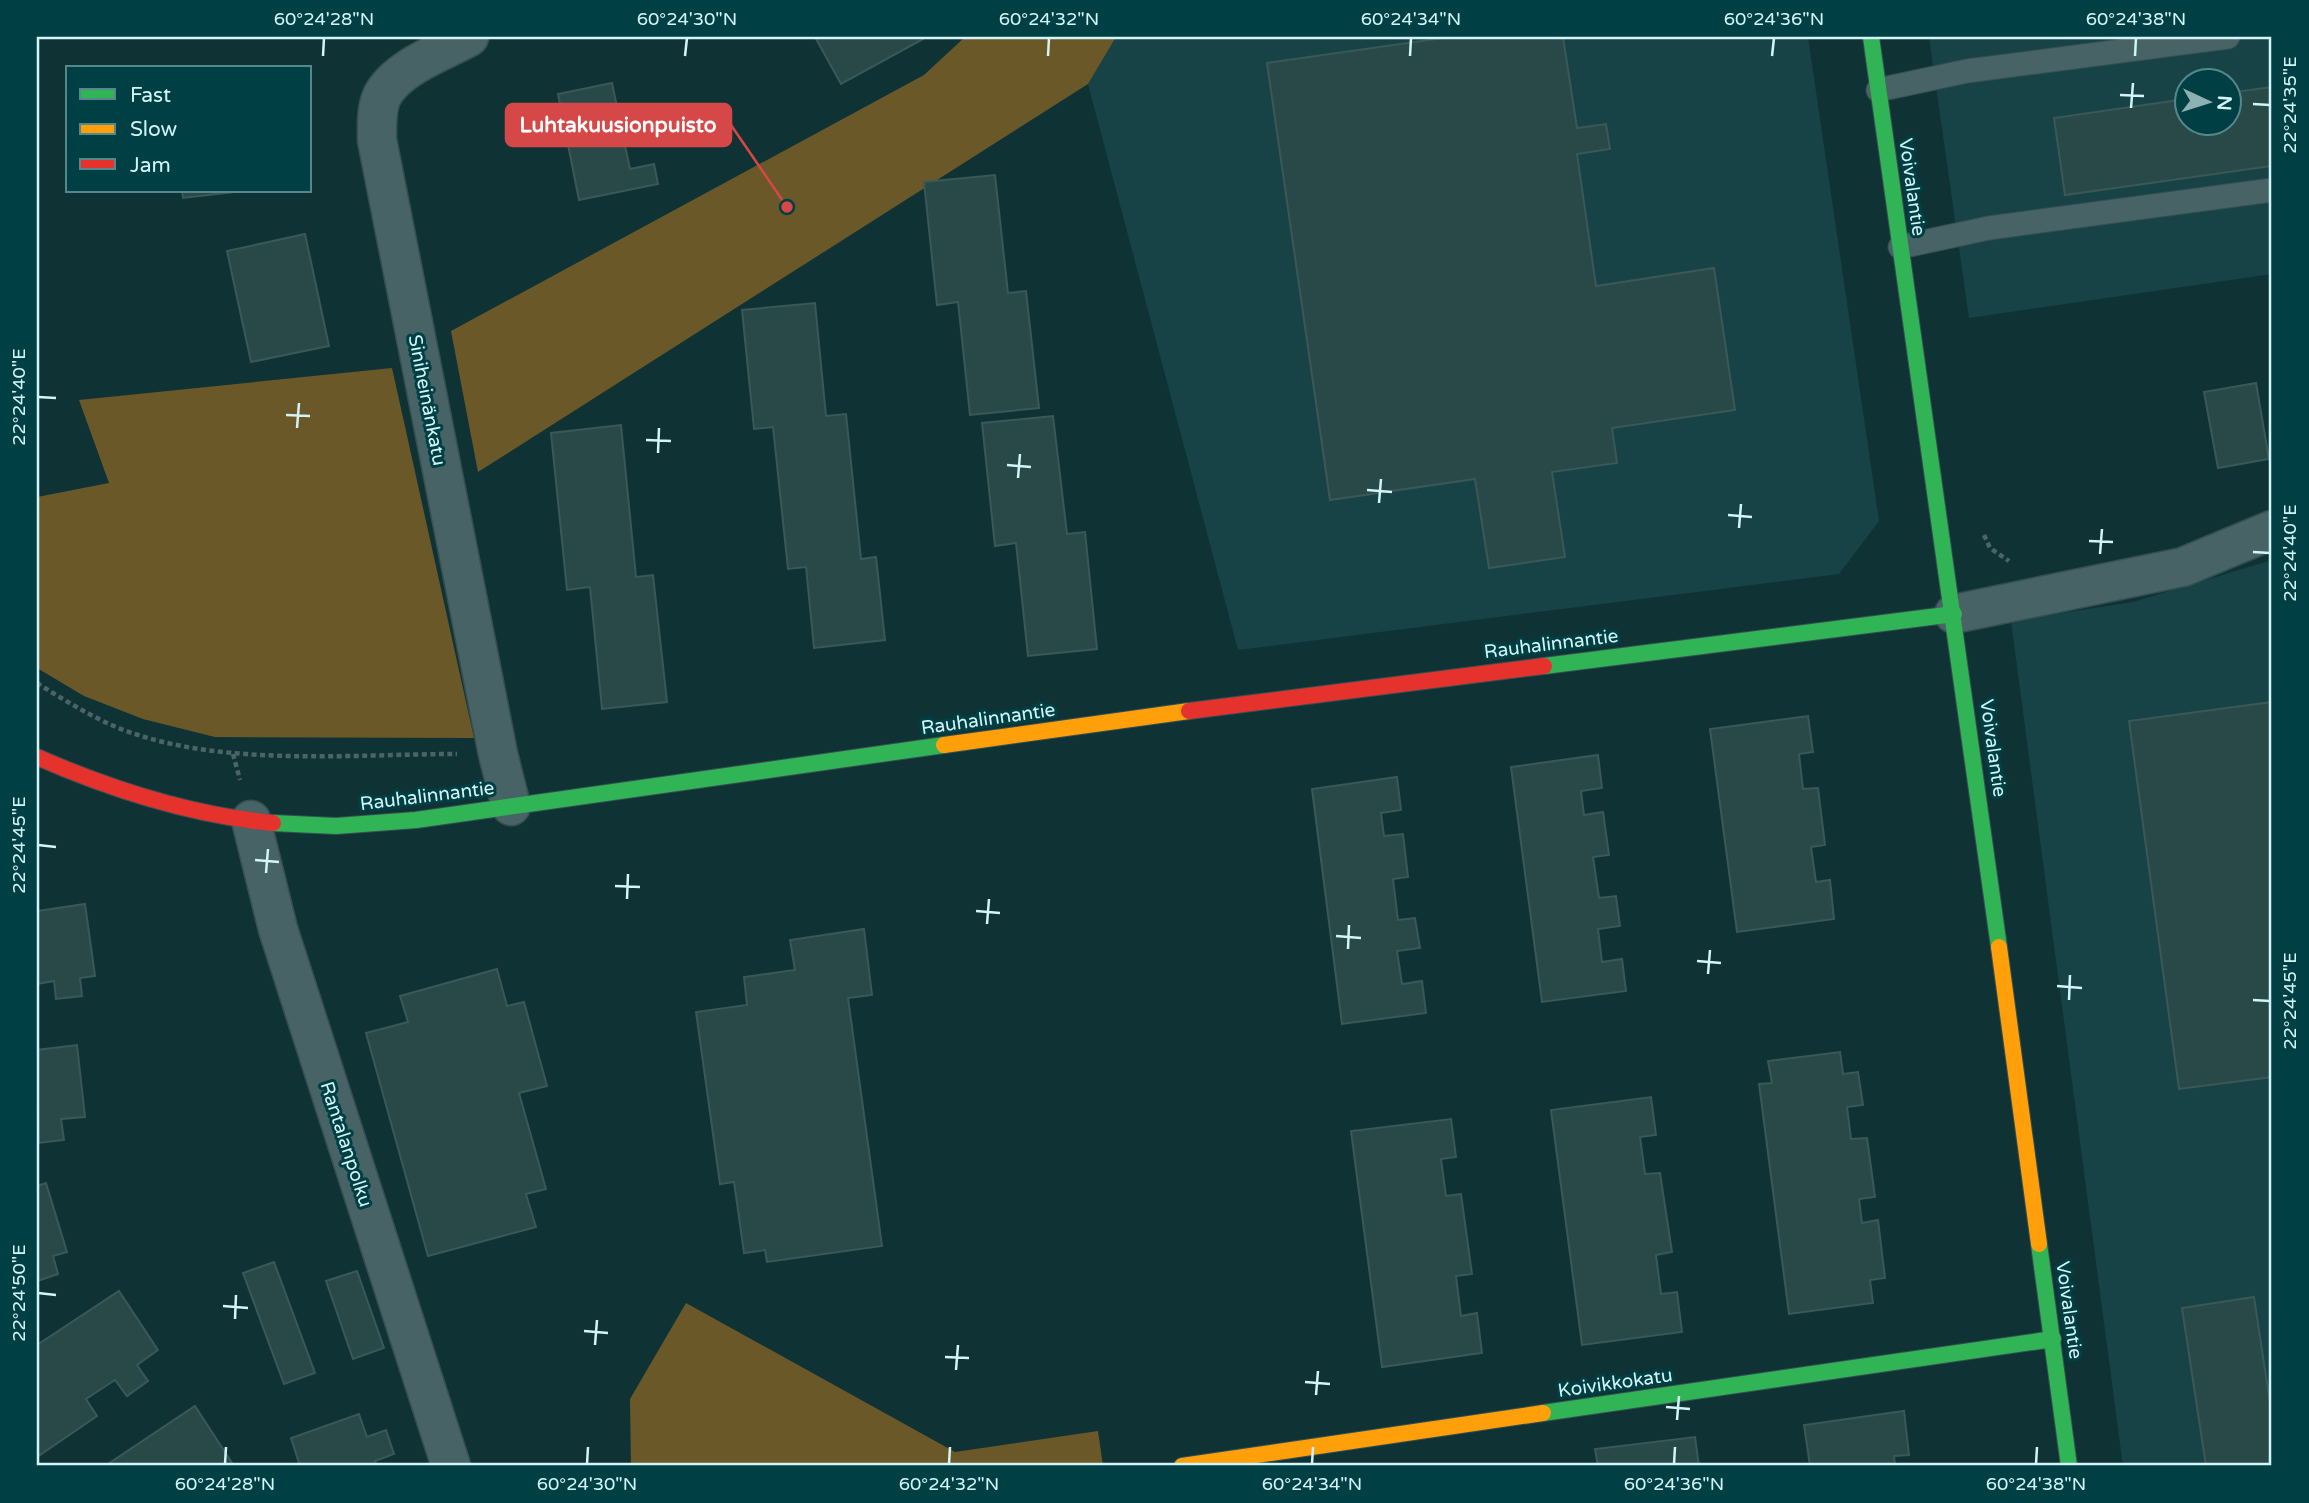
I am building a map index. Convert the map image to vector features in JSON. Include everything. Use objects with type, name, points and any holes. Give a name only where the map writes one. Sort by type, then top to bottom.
[{"type":"street","name":"Siniheinänkatu","points":[[469,37],[395,80],[382,96],[377,117],[377,140],[498,754],[512,806]]},
{"type":"street","name":"Voivalantie","points":[[1871,37],[1954,614],[2069,1466]]},
{"type":"street","points":[[1954,614],[2183,567],[2272,530]]},
{"type":"street","name":"Rauhalinnantie","points":[[37,757],[91,783],[141,798],[251,820],[335,826],[416,820],[1195,710],[1954,614]]},
{"type":"street","name":"Rantalanpolku","points":[[251,820],[278,929],[451,1466]]},
{"type":"street","name":"Koivikkokatu","points":[[1182,1466],[2053,1339]]},
{"type":"lane","points":[[1878,90],[1967,71],[2228,37]]},
{"type":"lane","points":[[1900,247],[1989,228],[2272,190]]},
{"type":"path","points":[[1942,537],[1982,531],[1990,548],[2005,560],[2020,563]]},
{"type":"path","points":[[37,682],[109,724],[193,747],[233,754],[498,754]]},
{"type":"shaded area","points":[[965,37],[1116,37],[1088,84],[478,472],[451,331],[924,75]]},
{"type":"shaded area","points":[[1116,37],[1808,37],[1879,521],[1839,574],[1238,650],[1088,84]]},
{"type":"shaded area","points":[[1929,37],[2272,37],[2272,274],[1969,318]]},
{"type":"shaded area","points":[[392,368],[474,738],[215,737],[143,719],[84,696],[37,668],[37,497],[109,483],[79,400]]},
{"type":"shaded area","points":[[2272,560],[2272,1466],[2123,1466],[2011,621],[2133,602]]},
{"type":"shaded area","points":[[686,1303],[955,1452],[1098,1431],[1103,1466],[631,1466],[630,1399]]},
{"type":"building","points":[[815,37],[922,37],[923,39],[841,84]]},
{"type":"building","points":[[1450,37],[1563,37],[1577,128],[1606,124],[1610,149],[1577,154],[1596,286],[1714,268],[1735,410],[1612,428],[1617,463],[1552,472],[1565,557],[1489,568],[1475,479],[1330,500],[1267,63]]},
{"type":"building","points":[[612,83],[630,169],[654,164],[658,184],[579,200],[558,94]]},
{"type":"building","points":[[2272,87],[2272,166],[2065,195],[2054,118],[2172,101],[2172,136],[2242,136],[2242,91]]},
{"type":"building","points":[[995,175],[1008,293],[1026,291],[1039,408],[970,415],[958,302],[937,305],[924,182]]},
{"type":"building","points":[[182,192],[234,192],[183,198]]},
{"type":"building","points":[[305,234],[329,346],[251,362],[227,251]]},
{"type":"building","points":[[815,303],[826,416],[846,414],[861,559],[876,557],[885,640],[814,648],[806,567],[788,569],[773,427],[754,429],[742,310]]},
{"type":"building","points":[[2256,383],[2269,459],[2218,468],[2204,392]]},
{"type":"building","points":[[1053,416],[1067,534],[1085,532],[1097,649],[1028,656],[1016,543],[995,546],[982,423]]},
{"type":"building","points":[[621,425],[636,577],[653,575],[667,702],[602,709],[590,587],[567,590],[551,433]]},
{"type":"building","points":[[2272,702],[2272,1077],[2179,1089],[2129,721]]},
{"type":"building","points":[[1808,716],[1813,752],[1799,754],[1803,789],[1818,788],[1825,845],[1811,847],[1816,882],[1830,880],[1834,919],[1737,932],[1710,729]]},
{"type":"building","points":[[1598,755],[1602,788],[1581,791],[1584,815],[1603,812],[1609,855],[1593,857],[1599,898],[1616,896],[1620,926],[1598,929],[1602,962],[1622,959],[1626,991],[1542,1002],[1511,767]]},
{"type":"building","points":[[1397,777],[1401,810],[1381,813],[1384,836],[1403,834],[1408,877],[1393,879],[1398,920],[1415,918],[1420,948],[1397,951],[1402,984],[1422,981],[1426,1013],[1342,1024],[1312,789]]},
{"type":"building","points":[[85,904],[95,976],[80,978],[82,996],[56,999],[54,981],[37,984],[37,911]]},
{"type":"building","points":[[864,929],[872,995],[848,998],[882,1246],[767,1262],[765,1250],[744,1253],[734,1182],[720,1184],[696,1012],[747,1005],[744,977],[795,970],[790,940]]},
{"type":"building","points":[[497,969],[507,1006],[524,1002],[547,1086],[519,1093],[546,1189],[526,1194],[536,1227],[428,1256],[366,1033],[408,1022],[400,996]]},
{"type":"building","points":[[77,1045],[85,1117],[61,1119],[64,1140],[39,1143],[37,1050]]},
{"type":"building","points":[[1840,1052],[1843,1074],[1858,1072],[1863,1105],[1847,1107],[1851,1139],[1867,1138],[1875,1197],[1859,1199],[1862,1223],[1878,1220],[1885,1278],[1870,1280],[1873,1303],[1789,1314],[1759,1084],[1772,1083],[1768,1061]]},
{"type":"building","points":[[1651,1097],[1656,1135],[1640,1137],[1645,1174],[1660,1173],[1672,1252],[1656,1255],[1661,1294],[1677,1292],[1682,1332],[1582,1345],[1551,1110]]},
{"type":"building","points":[[1451,1119],[1456,1157],[1441,1159],[1446,1196],[1461,1194],[1472,1274],[1456,1276],[1461,1316],[1477,1313],[1482,1353],[1382,1367],[1351,1131]]},
{"type":"building","points":[[46,1183],[67,1252],[53,1256],[58,1274],[37,1281],[37,1186]]},
{"type":"building","points":[[274,1262],[315,1373],[284,1384],[243,1273]]},
{"type":"building","points":[[357,1271],[384,1348],[353,1359],[326,1281]]},
{"type":"building","points":[[119,1291],[158,1350],[137,1365],[148,1381],[127,1396],[115,1380],[86,1399],[97,1416],[37,1457],[37,1345]]},
{"type":"building","points":[[2254,1297],[2272,1416],[2272,1466],[2206,1466],[2182,1308]]},
{"type":"building","points":[[195,1406],[234,1466],[105,1466]]},
{"type":"building","points":[[1904,1411],[1909,1455],[1894,1456],[1895,1466],[1810,1466],[1804,1425]]},
{"type":"building","points":[[359,1414],[367,1437],[386,1430],[394,1454],[375,1461],[377,1466],[300,1466],[291,1438]]},
{"type":"building","points":[[1695,1437],[1699,1466],[1598,1466],[1595,1449]]},
{"type":"traffic: fast","points":[[1871,37],[1999,947]]},
{"type":"traffic: fast","points":[[1544,666],[1954,614]]},
{"type":"traffic: fast","points":[[273,823],[336,826],[416,820],[944,745]]},
{"type":"traffic: fast","points":[[2039,1244],[2069,1466]]},
{"type":"traffic: fast","points":[[1543,1413],[2053,1339]]},
{"type":"traffic: slow","points":[[944,745],[1189,711]]},
{"type":"traffic: slow","points":[[1999,947],[2039,1244]]},
{"type":"traffic: slow","points":[[1182,1466],[1543,1413]]},
{"type":"traffic: jam","points":[[1189,711],[1544,666]]},
{"type":"traffic: jam","points":[[37,757],[152,799],[212,814],[273,823]]},
{"type":"place","name":"Luhtakuusionpuisto","points":[[787,207]]}]
